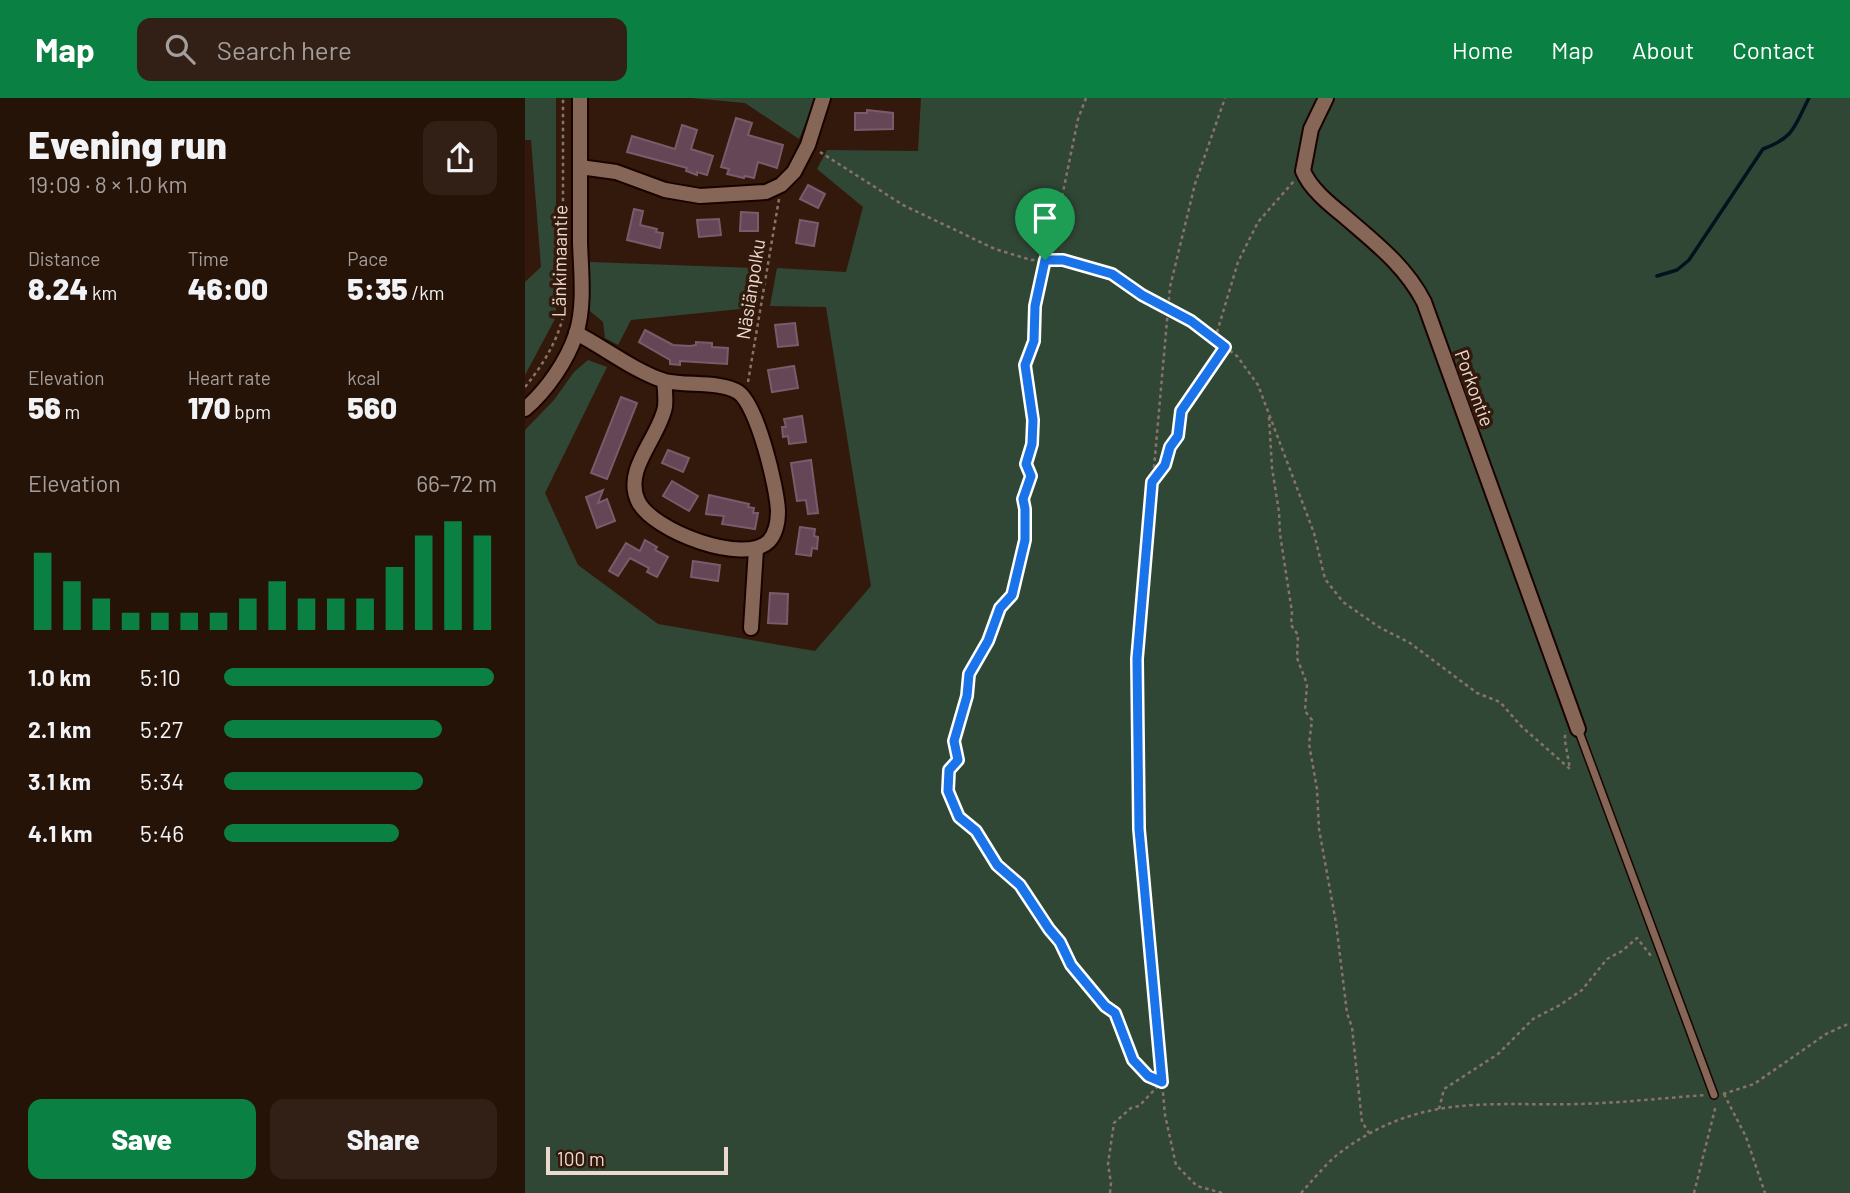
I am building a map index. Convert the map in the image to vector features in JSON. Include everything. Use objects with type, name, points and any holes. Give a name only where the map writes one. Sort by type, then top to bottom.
[{"type":"street","name":"Länkimaantie","points":[[525,409],[545,388],[566,356],[576,332],[581,282],[580,98]]},
{"type":"street","points":[[580,167],[616,172],[665,190],[700,196],[756,194],[781,185],[794,172],[808,145],[823,98]]},
{"type":"street","points":[[1303,171],[1311,129],[1326,98]]},
{"type":"street","name":"Porkontie","points":[[1303,171],[1329,203],[1402,267],[1424,302],[1578,729]]},
{"type":"street","points":[[576,332],[664,381],[726,388],[743,396],[755,416],[778,511],[772,537],[756,549],[735,549],[675,534],[652,518],[639,504],[635,475],[665,408],[664,381]]},
{"type":"street","points":[[751,628],[756,549]]},
{"type":"lane","points":[[1578,729],[1719,1094]]},
{"type":"path","points":[[525,387],[557,338],[563,317],[563,98]]},
{"type":"path","points":[[1086,98],[1078,119],[1062,197],[1045,260],[1035,306],[1034,341],[1025,365],[1033,420],[1032,444],[1026,464],[1031,476],[1023,499],[1025,540],[1012,595],[1000,608],[988,641],[969,674],[967,696],[954,741],[958,760],[949,770],[948,791],[959,817],[976,831],[997,865],[1020,885],[1060,942],[1071,965],[1105,1006],[1115,1013],[1133,1060],[1148,1076],[1162,1082]]},
{"type":"path","points":[[1222,1193],[1197,1186],[1176,1165],[1165,1115],[1139,829],[1137,659],[1170,287],[1195,184],[1225,98]]},
{"type":"path","points":[[808,145],[903,205],[995,249],[1031,260],[1063,260],[1112,274],[1215,339],[1237,356],[1258,385],[1314,533],[1325,579],[1343,602],[1379,627],[1410,643],[1477,693],[1500,702],[1521,726],[1570,769],[1565,741],[1566,721],[1578,729]]},
{"type":"path","points":[[1215,339],[1238,262],[1258,222],[1303,171]]},
{"type":"path","name":"Näsiänpolku","points":[[743,396],[750,377],[781,185]]},
{"type":"path","points":[[1152,482],[1165,465],[1170,447],[1178,436],[1181,411],[1225,347]]},
{"type":"path","points":[[1269,414],[1272,468],[1291,625],[1298,635],[1297,658],[1307,684],[1305,711],[1312,720],[1309,744],[1317,789],[1319,829],[1336,923],[1343,990],[1352,1027],[1362,1122],[1369,1133]]},
{"type":"path","points":[[1439,1108],[1444,1089],[1498,1054],[1533,1019],[1582,990],[1607,959],[1637,938],[1652,958]]},
{"type":"path","points":[[1301,1193],[1336,1156],[1369,1133],[1419,1111],[1467,1104],[1580,1104],[1719,1094],[1754,1084],[1826,1034],[1850,1023]]},
{"type":"path","points":[[1110,1193],[1108,1164],[1114,1123],[1131,1108],[1139,1106],[1162,1082]]},
{"type":"path","points":[[1695,1193],[1719,1094]]},
{"type":"path","points":[[1719,1094],[1746,1137],[1765,1193]]},
{"type":"green space","points":[[525,98],[556,98],[556,317],[525,375],[525,282],[541,267],[531,140],[525,140]]},
{"type":"green space","points":[[691,98],[814,98],[814,102],[799,139],[745,103]]},
{"type":"green space","points":[[921,98],[1850,98],[1850,1193],[525,1193],[525,430],[554,400],[574,372],[588,360],[607,367],[545,493],[578,565],[658,624],[815,651],[871,586],[826,307],[770,306],[777,268],[846,272],[863,207],[817,169],[827,150],[918,151]]},
{"type":"green space","points":[[590,262],[754,268],[750,308],[631,320],[618,345],[605,338],[603,322],[590,311]]},
{"type":"building","points":[[867,110],[893,113],[893,129],[855,130],[855,113],[867,113]]},
{"type":"building","points":[[736,118],[752,123],[748,135],[783,145],[777,168],[758,162],[754,178],[744,178],[727,174],[729,169],[721,167]]},
{"type":"building","points":[[682,125],[697,130],[691,149],[713,156],[707,175],[697,172],[697,175],[686,171],[687,168],[627,152],[632,136],[675,149]]},
{"type":"building","points":[[808,185],[825,194],[818,208],[800,199]]},
{"type":"building","points":[[634,209],[643,211],[640,225],[663,233],[660,248],[627,240]]},
{"type":"building","points":[[741,212],[758,213],[758,231],[740,231]]},
{"type":"building","points":[[719,219],[721,235],[699,237],[697,220]]},
{"type":"building","points":[[800,220],[818,223],[814,246],[796,243]]},
{"type":"building","points":[[795,323],[798,345],[778,347],[775,325]]},
{"type":"building","points":[[645,330],[673,345],[690,346],[696,345],[696,342],[728,348],[727,364],[680,361],[680,365],[670,364],[670,360],[639,342]]},
{"type":"building","points":[[794,366],[798,388],[772,392],[768,370]]},
{"type":"building","points":[[621,397],[637,403],[607,479],[591,473]]},
{"type":"building","points":[[802,416],[806,442],[789,444],[788,436],[783,437],[782,427],[786,427],[784,419]]},
{"type":"building","points":[[668,450],[689,458],[683,472],[662,463]]},
{"type":"building","points":[[811,460],[818,513],[808,514],[806,500],[797,501],[791,463]]},
{"type":"building","points":[[672,481],[698,496],[689,511],[663,496]]},
{"type":"building","points":[[603,490],[598,503],[607,499],[615,521],[597,528],[586,497]]},
{"type":"building","points":[[709,495],[749,504],[748,507],[754,508],[753,513],[758,513],[755,529],[722,524],[724,516],[706,514]]},
{"type":"building","points":[[800,527],[815,529],[814,536],[818,537],[817,549],[812,548],[811,556],[796,554]]},
{"type":"building","points":[[645,540],[668,557],[657,577],[647,572],[649,568],[630,558],[618,576],[609,571],[626,543],[640,551]]},
{"type":"building","points":[[693,561],[720,565],[718,581],[691,577]]},
{"type":"building","points":[[770,593],[788,594],[787,624],[768,623]]},
{"type":"waterway","points":[[1657,276],[1677,270],[1689,260],[1763,149],[1788,135],[1809,98]]},
{"type":"route","points":[[1045,260],[1084,264],[1112,274],[1142,295],[1191,321],[1225,347],[1181,411],[1178,436],[1170,447],[1165,465],[1152,482],[1137,659],[1139,829],[1162,1082],[1148,1076],[1133,1060],[1115,1013],[1105,1006],[1071,965],[1060,942],[1020,885],[997,865],[976,831],[959,817],[948,791],[949,770],[958,760],[954,741],[967,696],[969,674],[988,641],[1000,608],[1012,595],[1025,540],[1023,499],[1031,476],[1026,464],[1032,444],[1033,420],[1025,365],[1034,341],[1035,306],[1045,260]]}]
